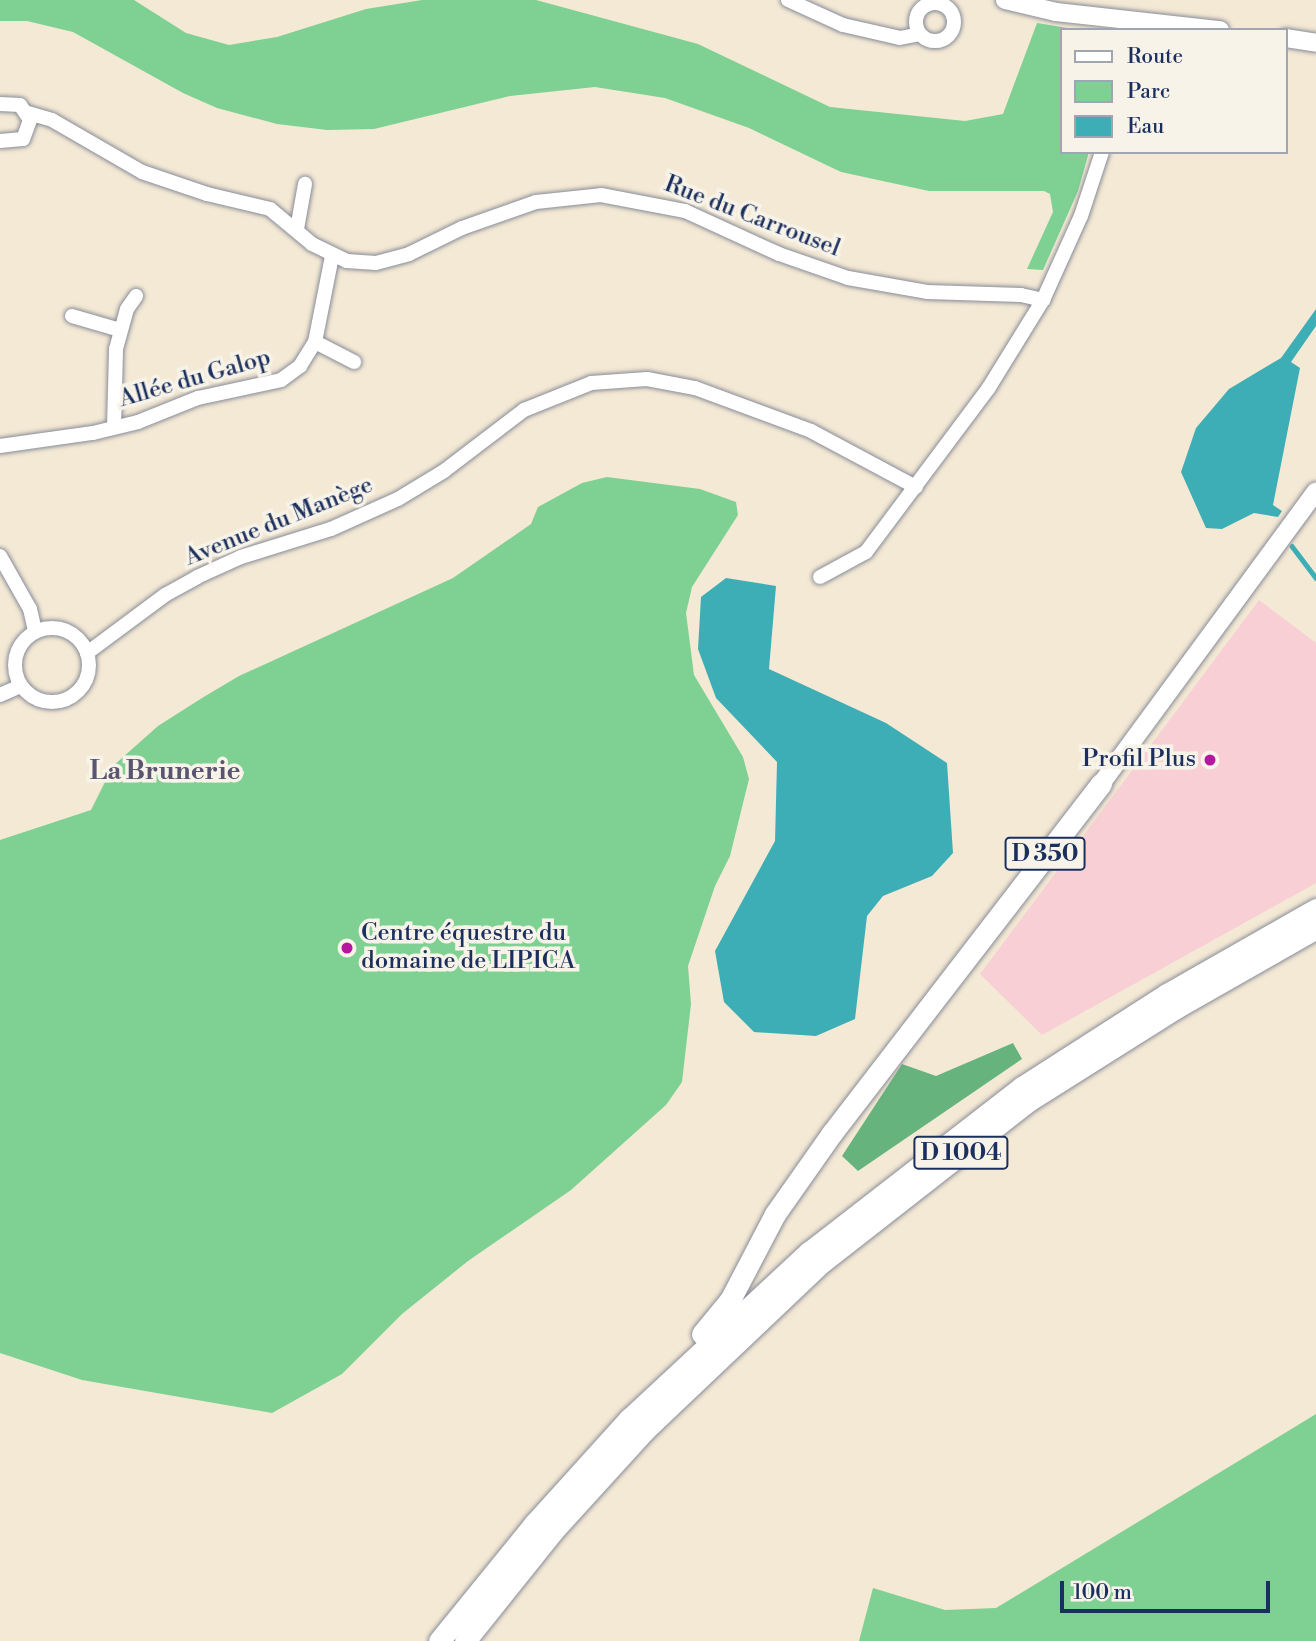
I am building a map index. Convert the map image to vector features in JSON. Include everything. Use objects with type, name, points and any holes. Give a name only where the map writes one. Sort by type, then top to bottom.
[{"type":"highway","name":"D 350","points":[[684,1364],[748,1271],[782,1203],[989,923],[1101,784]]},
{"type":"highway","name":"D 1004","points":[[439,1641],[534,1524],[684,1364],[808,1252],[993,1108],[1167,994],[1316,909]]},
{"type":"highway","name":"D 1004","points":[[465,1641],[553,1531],[645,1430],[821,1263],[1030,1100],[1176,1008],[1316,928]]},
{"type":"main road","points":[[1005,0],[1119,24],[1186,28]]},
{"type":"main road","points":[[1288,38],[1316,43]]},
{"type":"main road","name":"D 350","points":[[1101,784],[1316,491]]},
{"type":"street","points":[[788,0],[823,18],[864,30],[900,38],[920,34]]},
{"type":"street","name":"Rue du Carrousel","points":[[0,104],[16,103],[28,113],[52,120],[142,172],[270,209],[332,256],[376,263],[536,202],[601,195],[685,211],[779,254],[848,278],[927,292],[1021,295],[1044,300]]},
{"type":"street","points":[[1,146],[23,139],[30,127],[28,113]]},
{"type":"street","points":[[820,577],[866,551],[988,389],[1044,300],[1081,216],[1101,154]]},
{"type":"street","points":[[297,229],[305,184]]},
{"type":"street","name":"Allée du Galop","points":[[0,446],[114,427],[198,398],[281,380],[300,366],[315,342],[332,256]]},
{"type":"street","name":"Allée du Galop","points":[[114,427],[113,383],[120,330],[136,296]]},
{"type":"street","points":[[72,316],[120,330]]},
{"type":"street","points":[[315,342],[354,362]]},
{"type":"street","name":"Avenue du Manège","points":[[87,653],[155,601],[197,577],[387,504],[444,471],[524,410],[591,383],[647,379],[695,388],[811,431],[916,487]]},
{"type":"street","points":[[0,556],[30,609],[35,631]]},
{"type":"street","points":[[47,627],[72,633],[87,653],[88,675],[66,700],[41,701],[20,686],[14,662],[17,649],[35,631],[47,627]]},
{"type":"street","points":[[0,695],[20,686]]},
{"type":"shaded area","points":[[1259,600],[1316,643],[1316,883],[1042,1035],[980,974]]},
{"type":"green space","points":[[0,0],[134,0],[186,33],[229,45],[277,37],[366,9],[422,0],[536,0],[698,44],[830,107],[965,121],[1003,114],[1037,23],[1068,28],[1060,28],[1060,154],[1088,154],[1078,191],[1043,270],[1027,269],[1053,212],[1050,194],[1044,191],[929,191],[841,172],[749,128],[665,98],[595,87],[510,96],[374,129],[327,130],[277,124],[217,108],[183,93],[73,32],[27,21],[0,21]]},
{"type":"green space","name":"Centre équestre du domaine de LIPICA","points":[[607,477],[700,489],[736,502],[738,515],[692,587],[686,613],[694,675],[743,757],[749,779],[730,856],[715,886],[688,966],[691,1004],[682,1082],[666,1105],[571,1190],[468,1261],[402,1314],[342,1374],[272,1413],[82,1380],[0,1353],[0,840],[91,810],[113,766],[158,726],[239,676],[453,578],[531,524],[538,507],[582,483]]},
{"type":"green space","points":[[1013,1043],[1022,1059],[858,1171],[842,1156],[902,1064],[936,1076]]},
{"type":"green space","points":[[1316,1414],[1316,1641],[859,1641],[873,1588],[945,1610],[996,1608]]},
{"type":"water","points":[[1316,309],[1316,326],[1291,362],[1300,368],[1273,505],[1282,511],[1278,517],[1254,513],[1222,529],[1206,528],[1181,472],[1196,428],[1229,389],[1281,358]]},
{"type":"water","points":[[726,578],[776,586],[769,669],[886,723],[947,763],[953,853],[932,876],[883,896],[867,916],[855,1019],[816,1036],[754,1032],[724,1002],[715,951],[775,841],[777,762],[716,698],[698,649],[701,597]]},
{"type":"waterway","points":[[1292,546],[1316,578]]},
{"type":"place","name":"Profil Plus","points":[[1210,760]]},
{"type":"place","name":"Centre équestre du domaine de LIPICA","points":[[347,948]]},
{"type":"district","name":"La Brunerie","points":[[165,772]]}]
